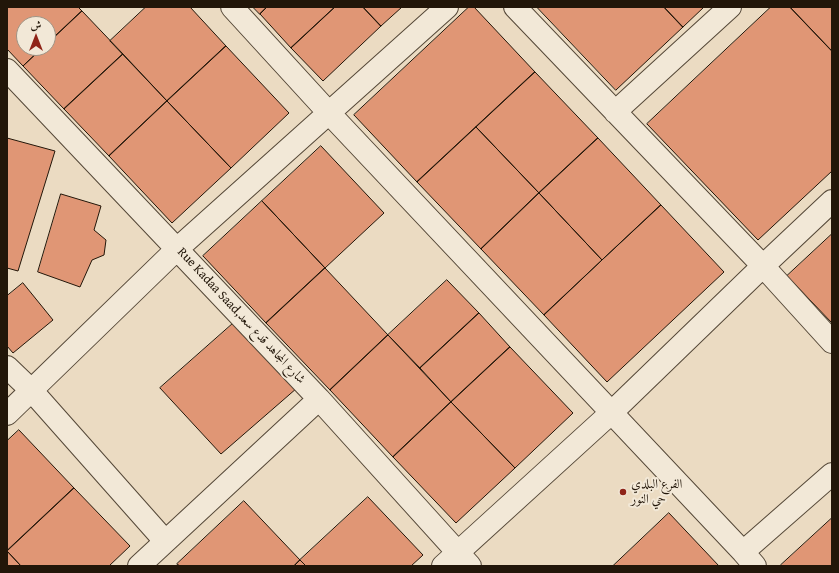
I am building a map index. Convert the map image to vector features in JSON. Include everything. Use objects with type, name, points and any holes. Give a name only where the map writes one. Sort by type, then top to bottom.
[{"type":"street","points":[[232,7],[329,113],[749,559],[832,474]]},
{"type":"street","points":[[7,414],[178,249],[447,7]]},
{"type":"street","points":[[514,7],[763,266],[832,342]]},
{"type":"street","points":[[615,112],[730,7]]},
{"type":"street","name":"Rue Kadaa Saad,شارع المجاهد قدع سعد","points":[[7,70],[319,399],[457,561]]},
{"type":"street","points":[[457,561],[832,201]]},
{"type":"street","points":[[7,367],[32,391],[165,541]]},
{"type":"street","points":[[139,566],[319,399]]},
{"type":"building","points":[[7,7],[78,7],[82,11],[56,35],[56,16],[16,16],[16,56],[34,56],[23,66],[7,49]]},
{"type":"building","points":[[146,7],[190,7],[226,46],[167,101],[110,41]]},
{"type":"building","points":[[253,7],[267,7],[260,14]]},
{"type":"building","points":[[267,7],[335,7],[291,48],[260,14]]},
{"type":"building","points":[[335,7],[363,7],[381,26],[323,81],[291,48]]},
{"type":"building","points":[[363,7],[402,7],[381,26]]},
{"type":"building","points":[[469,7],[474,7],[535,72],[417,182],[354,115]]},
{"type":"building","points":[[537,7],[664,7],[683,27],[616,90]]},
{"type":"building","points":[[664,7],[704,7],[683,27]]},
{"type":"building","points":[[771,7],[790,7],[832,51],[832,171],[758,240],[647,124]]},
{"type":"building","points":[[790,7],[832,7],[832,51]]},
{"type":"building","points":[[82,11],[123,54],[64,109],[23,66],[34,56],[56,56],[56,35]]},
{"type":"building","points":[[226,46],[289,113],[231,168],[167,101]]},
{"type":"building","points":[[123,54],[167,101],[109,156],[64,109]]},
{"type":"building","points":[[535,72],[598,138],[539,193],[476,127]]},
{"type":"building","points":[[167,101],[231,168],[172,223],[109,156]]},
{"type":"building","points":[[476,127],[539,193],[481,249],[417,182]]},
{"type":"building","points":[[7,138],[55,151],[18,271],[7,268]]},
{"type":"building","points":[[598,138],[661,205],[602,260],[539,193]]},
{"type":"building","points":[[321,146],[384,213],[325,268],[262,201]]},
{"type":"building","points":[[539,193],[602,260],[544,315],[481,249]]},
{"type":"building","points":[[61,194],[101,206],[94,230],[106,240],[104,255],[92,260],[80,287],[38,272]]},
{"type":"building","points":[[262,201],[325,268],[266,323],[203,256]]},
{"type":"building","points":[[661,205],[724,272],[607,382],[544,315]]},
{"type":"building","points":[[832,234],[832,323],[787,276]]},
{"type":"building","points":[[325,268],[388,335],[330,390],[266,323]]},
{"type":"building","points":[[447,280],[479,313],[420,368],[388,335]]},
{"type":"building","points":[[23,283],[53,320],[13,353],[7,346],[7,296]]},
{"type":"building","points":[[479,313],[510,347],[451,402],[420,368]]},
{"type":"building","points":[[237,320],[297,388],[221,454],[160,388]]},
{"type":"building","points":[[388,335],[451,402],[393,457],[330,390]]},
{"type":"building","points":[[510,347],[573,413],[515,468],[451,402]]},
{"type":"building","points":[[451,402],[515,468],[456,523],[393,457]]},
{"type":"building","points":[[19,430],[74,488],[7,551],[7,441]]},
{"type":"building","points":[[74,488],[130,546],[109,566],[21,566],[7,551]]},
{"type":"building","points":[[368,497],[423,555],[411,566],[306,566],[300,560]]},
{"type":"building","points":[[244,501],[300,560],[294,566],[180,566],[177,564]]},
{"type":"building","points":[[669,513],[719,566],[613,566]]},
{"type":"building","points":[[832,518],[832,566],[781,565]]},
{"type":"building","points":[[7,551],[21,566],[7,566]]},
{"type":"building","points":[[300,560],[306,566],[294,566]]},
{"type":"place","name":"الفرع البلدي حي النور","points":[[623,492]]}]
